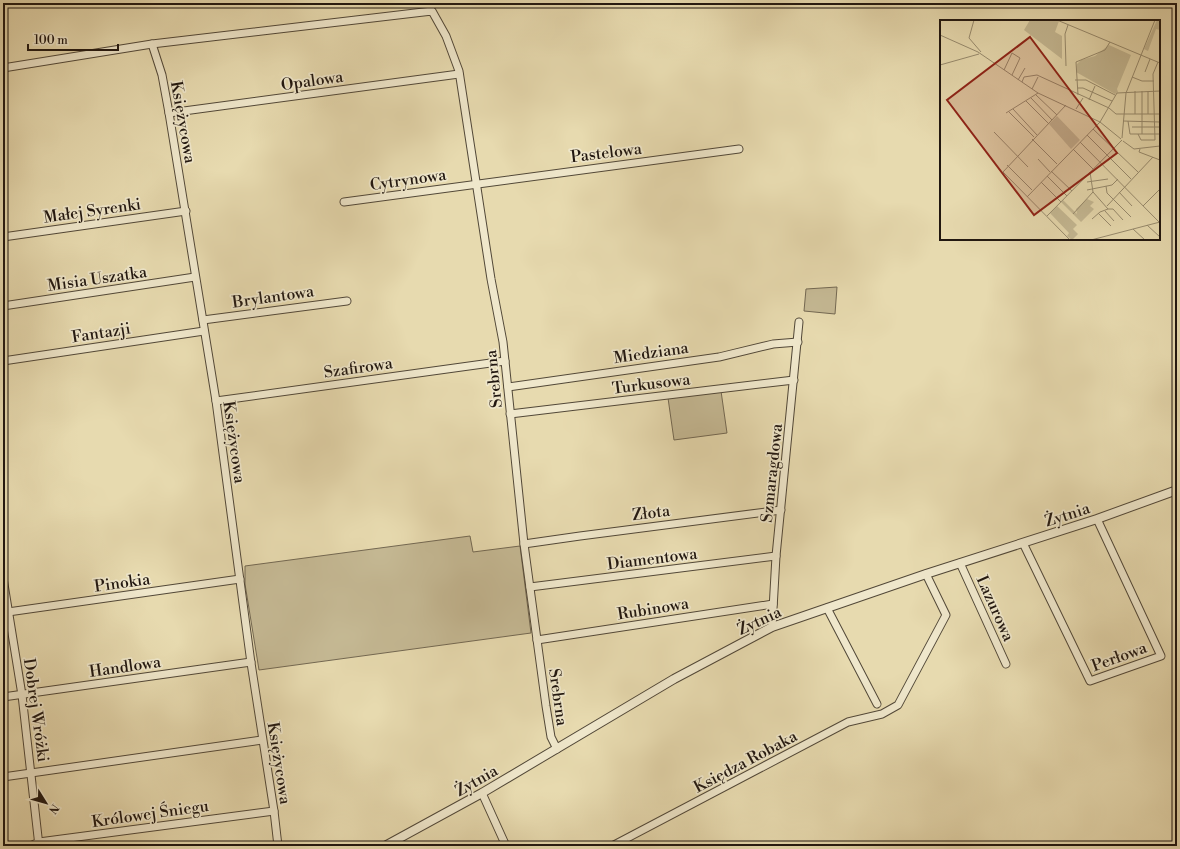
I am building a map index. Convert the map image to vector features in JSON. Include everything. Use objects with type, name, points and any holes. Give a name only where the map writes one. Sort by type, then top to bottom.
[{"type":"street","name":"Srebrna","points":[[152,44],[432,11],[446,36],[459,74],[491,279],[503,342],[524,544],[551,737],[556,749]]},
{"type":"street","points":[[3,68],[152,44]]},
{"type":"street","name":"Księżycowa","points":[[152,44],[162,75],[169,113],[216,401],[251,662],[278,846]]},
{"type":"street","name":"Opalowa","points":[[169,113],[459,74]]},
{"type":"street","name":"Pastelowa","points":[[476,183],[739,149]]},
{"type":"street","name":"Cytrynowa","points":[[344,202],[476,183]]},
{"type":"street","name":"Małej Syrenki","points":[[3,237],[186,211]]},
{"type":"street","name":"Misia Uszatka","points":[[3,306],[195,277]]},
{"type":"street","name":"Brylantowa","points":[[203,320],[347,301]]},
{"type":"street","name":"Szmaragdowa","points":[[772,627],[776,556],[799,322]]},
{"type":"street","name":"Fantazji","points":[[3,361],[204,331]]},
{"type":"street","name":"Miedziana","points":[[508,387],[719,357],[773,344],[798,342]]},
{"type":"street","name":"Szafirowa","points":[[216,401],[505,361]]},
{"type":"street","name":"Turkusowa","points":[[510,414],[794,380]]},
{"type":"street","name":"Żytnia","points":[[385,846],[482,793],[674,679],[772,627],[926,574],[1097,519],[1177,490]]},
{"type":"street","name":"Złota","points":[[524,544],[781,510]]},
{"type":"street","name":"Perłowa","points":[[1023,543],[1090,682],[1161,656],[1097,519]]},
{"type":"street","name":"Diamentowa","points":[[530,587],[776,556]]},
{"type":"street","name":"Lazurowa","points":[[960,563],[1006,664]]},
{"type":"street","name":"Księdza Robaka","points":[[612,846],[848,722],[882,714],[898,704],[946,615],[926,574]]},
{"type":"street","name":"Dobrej Wróżki","points":[[3,578],[22,695],[39,844]]},
{"type":"street","name":"Pinokia","points":[[8,612],[240,579]]},
{"type":"street","name":"Rubinowa","points":[[537,640],[773,604]]},
{"type":"street","points":[[827,608],[877,704]]},
{"type":"street","name":"Handlowa","points":[[3,697],[251,662]]},
{"type":"street","points":[[3,777],[262,740]]},
{"type":"street","points":[[482,793],[506,846]]},
{"type":"street","name":"Królowej Śniegu","points":[[30,846],[274,811]]},
{"type":"shaded area","points":[[837,287],[835,314],[804,311],[806,289]]},
{"type":"shaded area","points":[[721,391],[727,433],[674,440],[668,398]]},
{"type":"shaded area","points":[[470,536],[473,552],[520,546],[531,633],[259,670],[245,584],[245,566]]}]
